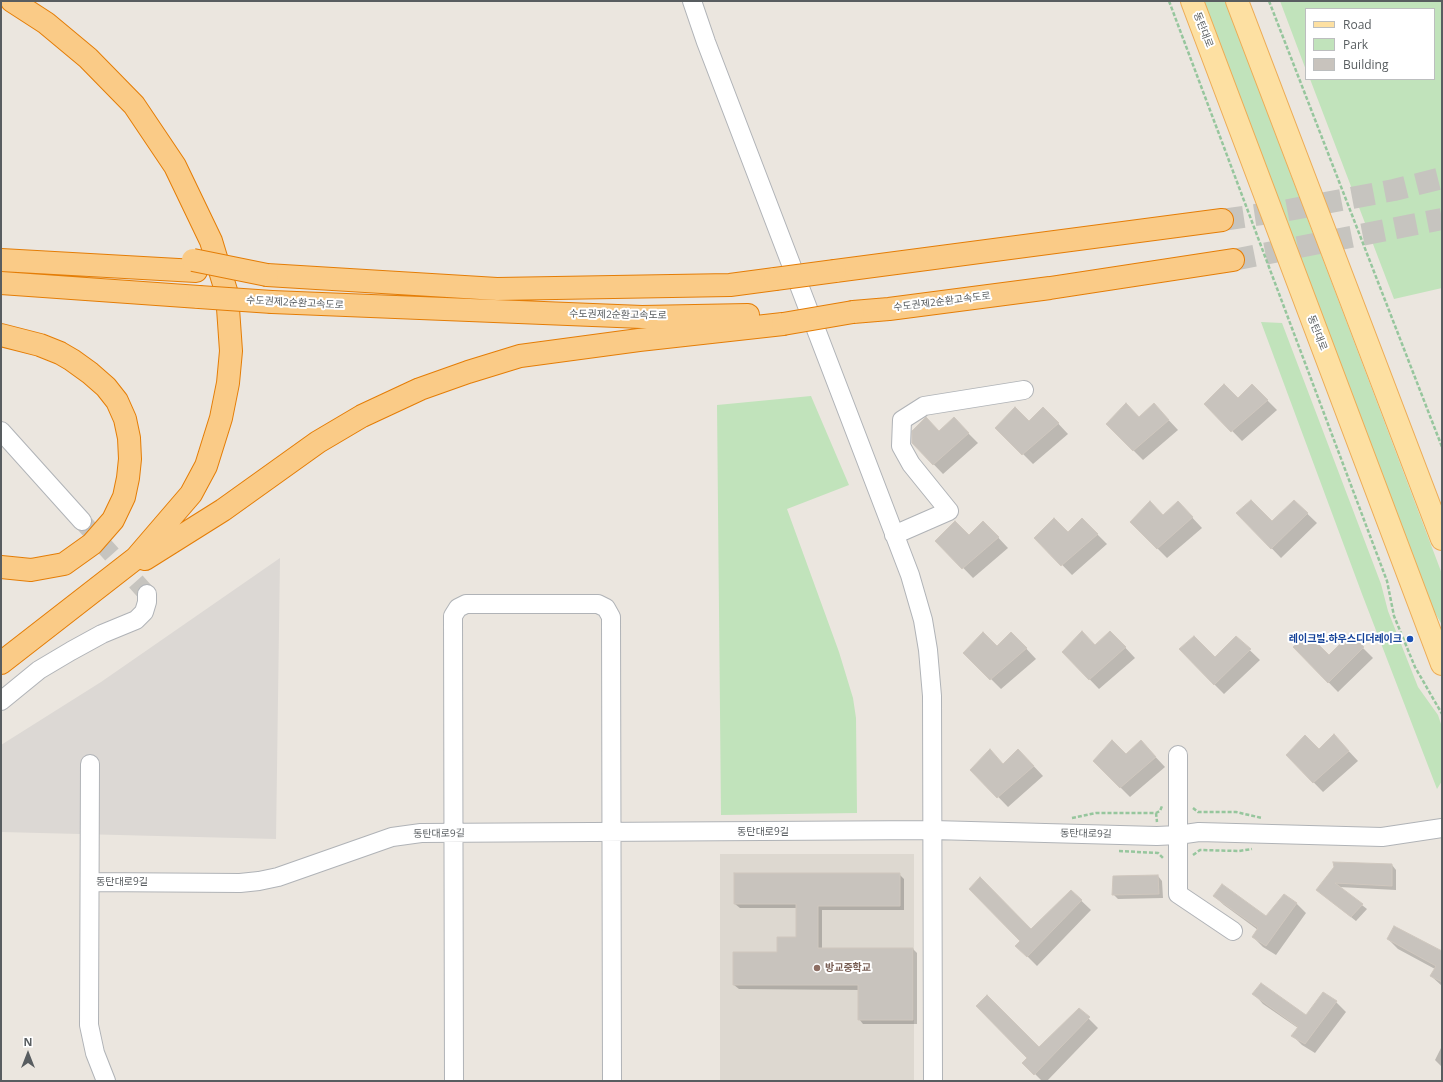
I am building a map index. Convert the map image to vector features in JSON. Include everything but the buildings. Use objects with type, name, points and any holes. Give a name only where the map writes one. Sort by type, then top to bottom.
[{"type":"highway","points":[[1,663],[136,558],[191,494],[206,466],[221,418],[228,383],[230,344],[227,294],[211,241],[175,166],[134,105],[88,58],[46,23],[12,1]]},
{"type":"highway","points":[[1,260],[42,256],[172,256],[194,266],[267,275],[498,289],[730,285],[1222,220]]},
{"type":"highway","points":[[1,246],[42,256]]},
{"type":"highway","name":"수도권제2순환고속도로","points":[[1,283],[272,302],[642,317],[783,319],[889,309],[1050,288],[1233,260]]},
{"type":"highway","points":[[89,594],[223,510],[318,442],[362,416],[420,389],[520,356],[783,319]]},
{"type":"highway","points":[[1,567],[31,570],[64,564],[92,544],[113,520],[124,497],[130,459],[129,438],[125,418],[117,401],[106,387],[78,364],[60,353],[40,345],[7,336]]},
{"type":"main road","name":"동탄대로","points":[[1192,1],[1442,664]]},
{"type":"main road","points":[[1237,1],[1442,539]]},
{"type":"street","points":[[692,1],[706,42],[910,575],[921,612],[928,650],[932,696],[933,1081]]},
{"type":"street","points":[[894,535],[949,511],[911,464],[901,446],[902,420],[924,406],[1024,390]]},
{"type":"street","points":[[1,431],[82,520]]},
{"type":"street","points":[[1,701],[39,670],[102,634],[136,620],[144,612],[147,602],[147,594]]},
{"type":"street","points":[[454,1081],[453,616],[458,608],[466,604],[598,604],[606,608],[611,618],[612,1081]]},
{"type":"street","points":[[1178,755],[1178,894],[1233,931]]},
{"type":"street","points":[[90,764],[89,1025],[95,1053],[106,1081]]},
{"type":"street","name":"동탄대로9길","points":[[90,882],[253,882],[278,877],[392,837],[421,833],[933,830],[1178,835],[1199,832],[1382,837],[1442,828]]},
{"type":"path","points":[[1169,1],[1387,581],[1394,616],[1415,667],[1442,714]]},
{"type":"path","points":[[1269,1],[1442,447]]},
{"type":"path","points":[[1192,806],[1193,809],[1198,812],[1236,812],[1264,818]]},
{"type":"path","points":[[1113,851],[1158,852],[1163,859]]},
{"type":"shaded area","points":[[280,558],[276,839],[1,832],[1,745],[101,682]]},
{"type":"shaded area","name":"방교중학교","points":[[720,854],[914,854],[914,1081],[720,1081]]},
{"type":"green space","points":[[1203,1],[1225,1],[1442,574],[1442,625],[1434,611]]},
{"type":"green space","points":[[1280,1],[1442,1],[1442,288],[1394,299],[1310,80],[1435,80],[1435,8],[1305,8],[1305,67]]},
{"type":"green space","points":[[1261,322],[1282,323],[1381,584],[1388,611],[1418,687],[1438,715],[1442,727],[1442,781],[1437,789],[1362,594]]},
{"type":"green space","points":[[811,396],[849,485],[787,509],[839,652],[853,698],[856,718],[857,813],[721,815],[717,405]]},
{"type":"tunnel","points":[[1222,220],[1283,211],[1394,190],[1442,178]]},
{"type":"tunnel","points":[[1233,260],[1442,219]]},
{"type":"tunnel","points":[[82,521],[147,594]]},
{"type":"place","name":"레이크빌.하우스디더레이크","points":[[1410,639]]},
{"type":"place","name":"방교중학교","points":[[817,968]]}]
